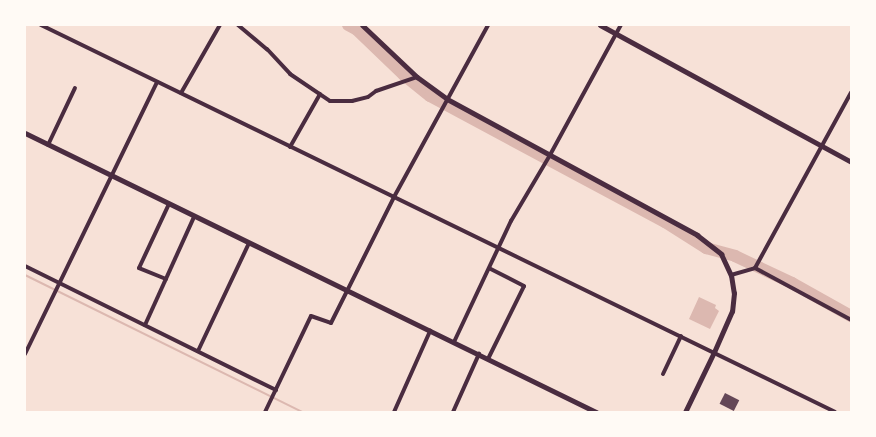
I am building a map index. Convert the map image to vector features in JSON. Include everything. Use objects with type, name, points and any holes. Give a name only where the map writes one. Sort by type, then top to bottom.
[{"type":"street","points":[[41,25],[835,412]]},
{"type":"street","points":[[181,93],[220,25]]},
{"type":"street","points":[[238,25],[267,49],[290,74],[330,101],[352,100],[368,97],[376,91],[417,77]]},
{"type":"street","points":[[362,25],[417,77],[447,99],[698,235],[721,254],[732,275],[734,293],[732,311],[685,412]]},
{"type":"street","points":[[265,412],[311,316],[331,324],[394,197],[488,25]]},
{"type":"street","points":[[600,25],[851,162]]},
{"type":"street","points":[[454,342],[511,221],[550,155],[621,25]]},
{"type":"street","points":[[25,354],[157,82]]},
{"type":"street","points":[[48,145],[75,88]]},
{"type":"street","points":[[732,275],[755,268],[851,93]]},
{"type":"street","points":[[290,147],[320,94]]},
{"type":"street","points":[[25,133],[194,217],[430,330],[596,412]]},
{"type":"street","points":[[166,279],[139,268],[169,204]]},
{"type":"street","points":[[145,325],[194,217]]},
{"type":"street","points":[[198,351],[249,243]]},
{"type":"street","points":[[25,266],[276,390]]},
{"type":"street","points":[[488,359],[524,286],[489,268]]},
{"type":"street","points":[[755,268],[851,320]]},
{"type":"street","points":[[394,412],[430,330]]},
{"type":"street","points":[[663,374],[681,336]]},
{"type":"street","points":[[453,412],[479,354]]},
{"type":"shaded area","points":[[699,297],[716,305],[715,308],[719,311],[710,329],[689,319]]},
{"type":"building","points":[[725,393],[739,400],[734,411],[720,404]]},
{"type":"waterway","points":[[348,25],[356,29],[404,75],[430,96],[665,222],[706,248],[735,256],[792,283],[851,316]]},
{"type":"waterway","points":[[25,275],[302,412]]}]
